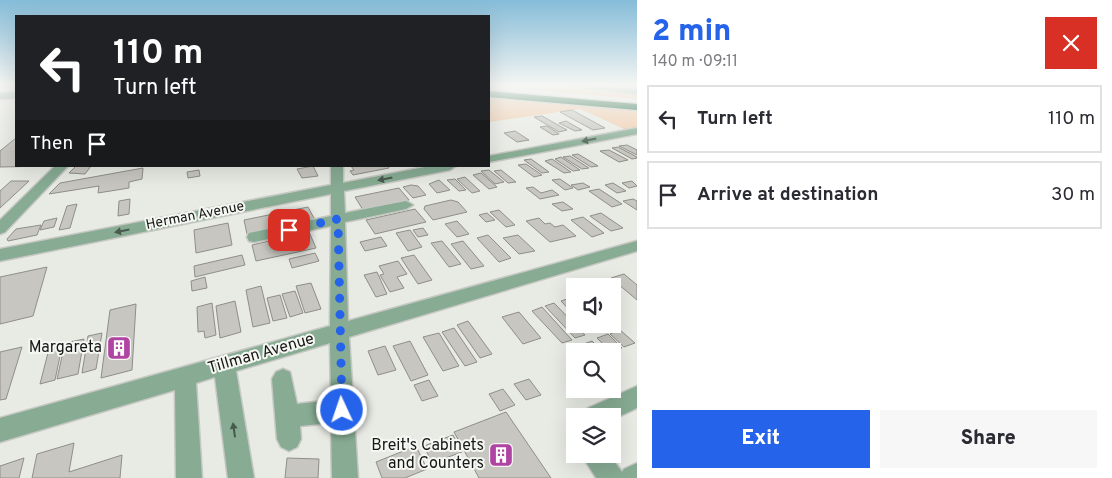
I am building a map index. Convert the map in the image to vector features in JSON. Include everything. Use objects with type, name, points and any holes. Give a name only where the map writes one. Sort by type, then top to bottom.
[{"type":"street","points":[[490,159],[637,131]]},
{"type":"street","points":[[0,229],[61,167]]},
{"type":"street","points":[[337,167],[339,331],[345,478]]},
{"type":"street","name":"Herman Avenue","points":[[0,255],[445,167]]},
{"type":"street","points":[[254,238],[406,205]]},
{"type":"street","name":"Tillman Avenue","points":[[0,430],[637,246]]},
{"type":"street","points":[[224,364],[241,478]]},
{"type":"street","points":[[185,376],[189,478]]},
{"type":"street","points":[[283,379],[289,440]]},
{"type":"street","points":[[613,408],[637,397]]},
{"type":"street","points":[[287,416],[342,410]]},
{"type":"street","points":[[600,463],[612,478]]},
{"type":"street","points":[[633,478],[637,476]]},
{"type":"shaded area","points":[[490,107],[637,107],[637,131],[631,132],[580,109],[490,122]]},
{"type":"building","points":[[572,110],[605,128],[593,130],[560,112]]},
{"type":"building","points":[[542,116],[567,130],[559,132],[534,117]]},
{"type":"building","points":[[566,121],[582,130],[575,131],[559,123]]},
{"type":"building","points":[[547,126],[559,134],[553,135],[540,127]]},
{"type":"building","points":[[515,131],[529,140],[517,142],[504,133]]},
{"type":"building","points":[[15,139],[15,167],[0,167],[0,151]]},
{"type":"building","points":[[627,145],[637,150],[637,155],[619,146]]},
{"type":"building","points":[[618,147],[637,158],[632,159],[612,148]]},
{"type":"building","points":[[609,150],[628,160],[619,162],[600,151]]},
{"type":"building","points":[[578,154],[598,166],[591,167],[572,155]]},
{"type":"building","points":[[570,156],[589,168],[582,169],[563,157]]},
{"type":"building","points":[[561,157],[580,170],[573,171],[555,159]]},
{"type":"building","points":[[531,159],[549,172],[542,173],[524,160]]},
{"type":"building","points":[[552,159],[571,172],[564,173],[545,161]]},
{"type":"building","points":[[526,164],[542,175],[534,177],[518,165]]},
{"type":"building","points":[[75,167],[90,167],[85,174],[69,173]]},
{"type":"building","points":[[314,167],[318,176],[302,178],[297,169]]},
{"type":"building","points":[[352,167],[389,168],[353,175],[350,171],[354,170]]},
{"type":"building","points":[[143,168],[142,179],[129,182],[129,188],[98,193],[99,186],[49,194],[60,183]]},
{"type":"building","points":[[199,170],[200,176],[188,178],[187,172]]},
{"type":"building","points":[[489,170],[504,182],[495,184],[481,171]]},
{"type":"building","points":[[501,170],[516,182],[508,183],[494,171]]},
{"type":"building","points":[[481,173],[497,187],[489,189],[473,175]]},
{"type":"building","points":[[465,177],[480,191],[472,193],[457,179]]},
{"type":"building","points":[[455,179],[466,190],[459,191],[447,180]]},
{"type":"building","points":[[560,179],[573,188],[565,190],[552,180]]},
{"type":"building","points":[[439,180],[450,190],[437,193],[429,184]]},
{"type":"building","points":[[11,181],[29,181],[0,208],[0,191]]},
{"type":"building","points":[[632,181],[637,186],[629,188],[622,183]]},
{"type":"building","points":[[583,183],[590,187],[578,190],[571,185]]},
{"type":"building","points":[[613,183],[626,191],[617,193],[605,185]]},
{"type":"building","points":[[418,186],[426,195],[413,198],[403,187]]},
{"type":"building","points":[[533,187],[541,193],[552,190],[559,195],[540,199],[526,188]]},
{"type":"building","points":[[399,188],[409,200],[363,210],[355,197]]},
{"type":"building","points":[[599,189],[622,204],[612,207],[589,191]]},
{"type":"building","points":[[130,199],[129,214],[118,216],[119,201]]},
{"type":"building","points":[[633,199],[637,201],[637,210],[623,201]]},
{"type":"building","points":[[451,200],[458,202],[467,212],[433,220],[424,209],[425,206]]},
{"type":"building","points":[[563,202],[573,209],[562,211],[552,204]]},
{"type":"building","points":[[77,204],[70,228],[59,230],[67,206]]},
{"type":"building","points":[[308,207],[315,220],[247,234],[244,220]]},
{"type":"building","points":[[415,209],[426,222],[375,234],[366,220]]},
{"type":"building","points":[[499,210],[515,225],[506,227],[490,212]]},
{"type":"building","points":[[487,213],[495,220],[486,222],[479,215]]},
{"type":"building","points":[[601,213],[623,228],[611,231],[590,216]]},
{"type":"building","points":[[583,217],[604,233],[592,237],[571,220]]},
{"type":"building","points":[[57,218],[54,227],[40,230],[44,221]]},
{"type":"building","points":[[539,218],[545,224],[550,223],[555,227],[563,225],[576,236],[550,242],[526,221]]},
{"type":"building","points":[[457,221],[469,234],[457,237],[445,224]]},
{"type":"building","points":[[228,223],[232,245],[196,253],[194,230]]},
{"type":"building","points":[[41,225],[37,235],[8,241],[7,239],[16,229]]},
{"type":"building","points":[[423,228],[428,235],[418,237],[413,230]]},
{"type":"building","points":[[410,230],[422,247],[408,251],[396,233]]},
{"type":"building","points":[[309,232],[316,248],[256,261],[252,245]]},
{"type":"building","points":[[488,235],[511,258],[499,262],[477,238]]},
{"type":"building","points":[[518,235],[535,251],[519,254],[503,238]]},
{"type":"building","points":[[381,237],[387,246],[365,251],[360,242]]},
{"type":"building","points":[[442,241],[461,264],[449,267],[431,243]]},
{"type":"building","points":[[463,241],[484,266],[471,269],[451,244]]},
{"type":"building","points":[[315,253],[319,261],[292,268],[289,259]]},
{"type":"building","points":[[242,255],[245,265],[195,277],[194,266]]},
{"type":"building","points":[[414,255],[432,280],[418,284],[401,258]]},
{"type":"building","points":[[398,261],[407,274],[397,277],[404,288],[390,292],[380,275],[384,274],[379,266]]},
{"type":"building","points":[[47,267],[33,316],[0,324],[0,277]]},
{"type":"building","points":[[377,272],[387,294],[376,297],[364,275]]},
{"type":"building","points":[[624,274],[637,285],[637,300],[621,286],[621,278],[611,278]]},
{"type":"building","points":[[205,277],[207,288],[192,291],[191,281]]},
{"type":"building","points":[[311,283],[321,309],[305,313],[296,286]]},
{"type":"building","points":[[261,286],[270,323],[253,327],[246,290]]},
{"type":"building","points":[[295,291],[303,313],[290,317],[282,294]]},
{"type":"building","points":[[280,295],[287,318],[273,321],[267,298]]},
{"type":"building","points":[[566,299],[566,306],[561,301]]},
{"type":"building","points":[[235,301],[241,332],[220,338],[216,306]]},
{"type":"building","points":[[212,303],[216,335],[205,338],[204,331],[198,332],[197,307]]},
{"type":"building","points":[[554,303],[566,315],[566,328],[545,306]]},
{"type":"building","name":"Margareta","points":[[136,304],[132,370],[101,378],[110,310]]},
{"type":"building","points":[[542,307],[572,340],[562,343],[532,311]]},
{"type":"building","points":[[519,312],[541,338],[523,344],[502,317]]},
{"type":"building","points":[[468,321],[492,354],[480,358],[457,325]]},
{"type":"building","points":[[454,328],[477,362],[465,366],[442,332]]},
{"type":"building","points":[[621,331],[635,343],[624,347],[610,334],[621,333]]},
{"type":"building","points":[[102,333],[96,369],[82,373],[88,336]]},
{"type":"building","points":[[439,333],[459,366],[443,371],[423,337]]},
{"type":"building","points":[[570,333],[583,333],[585,335],[575,338]]},
{"type":"building","points":[[608,334],[617,343],[602,343],[597,338]]},
{"type":"building","points":[[84,339],[78,374],[57,379],[65,343]]},
{"type":"building","points":[[410,341],[428,375],[411,381],[393,346]]},
{"type":"building","points":[[63,342],[55,380],[40,384],[50,345]]},
{"type":"building","points":[[385,346],[396,370],[378,375],[368,351]]},
{"type":"building","points":[[22,347],[6,399],[0,400],[0,352]]},
{"type":"building","points":[[529,379],[541,395],[526,400],[514,384]]},
{"type":"building","points":[[429,380],[438,396],[422,401],[414,385]]},
{"type":"building","points":[[503,389],[515,405],[500,411],[489,394]]},
{"type":"building","name":"Breit's Cabinets and Counters","points":[[506,412],[551,478],[479,478],[454,432]]},
{"type":"building","points":[[453,435],[462,452],[432,463],[424,446]]},
{"type":"building","points":[[74,443],[69,472],[122,455],[120,478],[32,478],[37,454]]},
{"type":"building","points":[[416,446],[427,469],[405,478],[382,478],[376,462]]},
{"type":"building","points":[[24,458],[19,478],[0,478],[0,466]]},
{"type":"building","points":[[287,458],[319,459],[318,478],[285,478]]},
{"type":"place","name":"Margareta","points":[[119,348]]},
{"type":"place","name":"Breit's Cabinets and Counters","points":[[501,455]]},
{"type":"route","points":[[289,230],[338,219],[342,410]]}]
